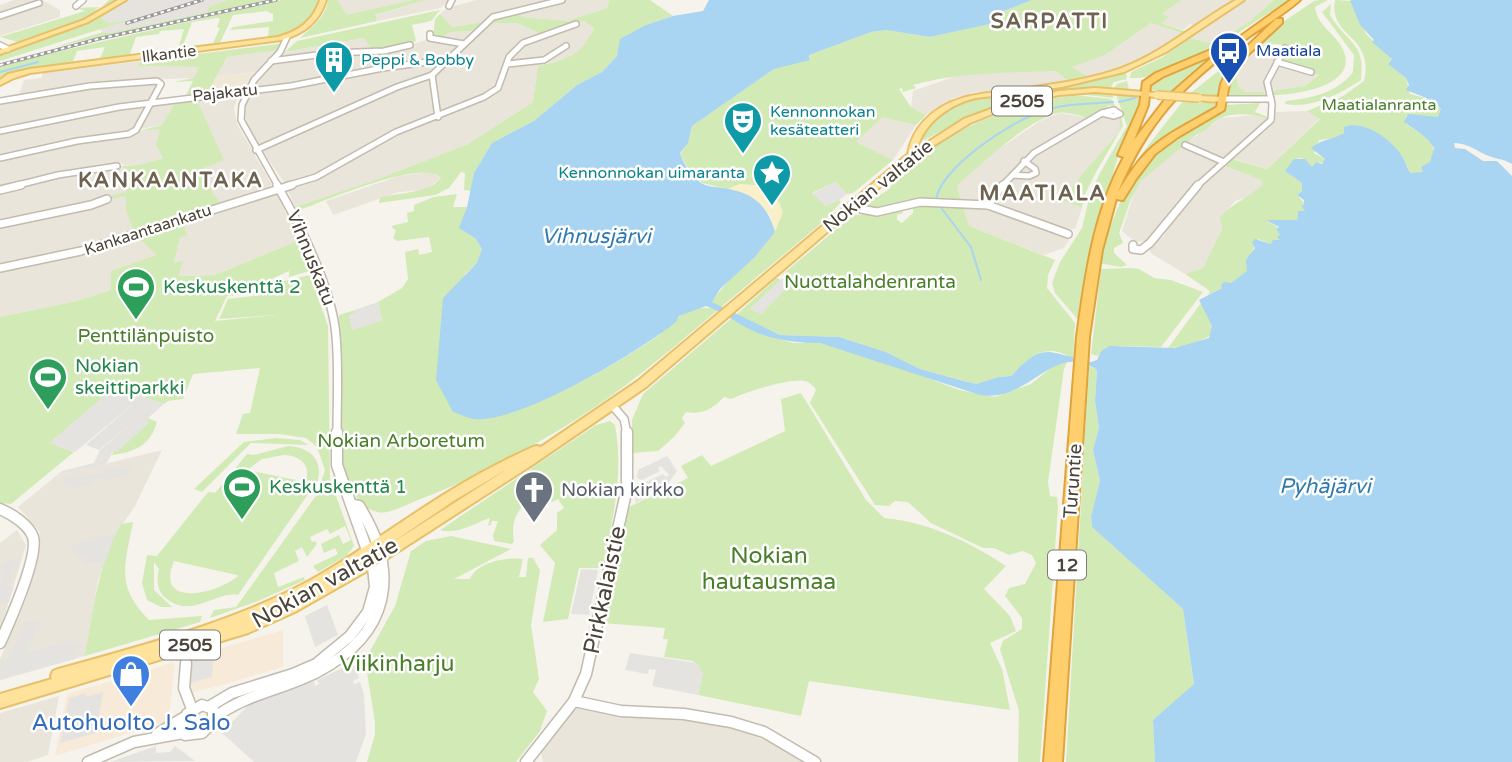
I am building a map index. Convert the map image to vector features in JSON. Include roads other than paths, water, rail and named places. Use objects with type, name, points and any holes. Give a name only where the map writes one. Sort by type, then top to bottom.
[{"type":"highway","name":"Turuntie","points":[[1053,762],[1081,363],[1088,299],[1111,199],[1137,143],[1201,70],[1296,0]]},
{"type":"highway","name":"Turuntie","points":[[1100,243],[1136,158],[1169,106],[1228,57],[1307,0]]},
{"type":"highway","points":[[1109,220],[1129,180],[1147,155],[1173,134],[1221,108],[1227,78],[1235,62],[1279,20]]},
{"type":"highway","points":[[1111,199],[1126,146],[1144,105],[1146,84],[1206,56],[1257,27]]},
{"type":"main road","points":[[0,52],[86,21],[123,0]]},
{"type":"main road","name":"Ilkantie","points":[[0,83],[11,76],[30,71],[287,37],[313,21],[323,0]]},
{"type":"main road","points":[[912,155],[916,140],[933,116],[955,102],[974,96],[1076,82],[1132,67],[1170,48],[1241,0]]},
{"type":"main road","name":"Nokian valtatie","points":[[0,701],[247,627],[290,608],[382,549],[528,462],[549,445],[642,384],[912,155],[979,115],[1022,101],[1088,90],[1222,99]]},
{"type":"main road","points":[[916,140],[926,145]]},
{"type":"main road","name":"Nokian valtatie","points":[[0,693],[203,634],[273,606],[369,558]]},
{"type":"street","points":[[76,6],[83,0]]},
{"type":"street","points":[[256,150],[397,87],[432,75],[493,17],[562,0]]},
{"type":"street","points":[[0,16],[39,3]]},
{"type":"street","name":"Kankaantaankatu","points":[[0,268],[80,251],[316,177],[396,132],[474,103],[498,88],[514,51],[523,43],[576,24]]},
{"type":"street","points":[[430,34],[430,38],[464,44]]},
{"type":"street","points":[[246,91],[256,75],[288,43],[287,37]]},
{"type":"street","points":[[0,45],[8,49]]},
{"type":"street","points":[[271,61],[332,53],[384,51],[410,45]]},
{"type":"street","points":[[507,64],[544,60],[566,46]]},
{"type":"street","points":[[1151,243],[1161,235],[1180,204],[1271,120],[1271,99],[1267,82],[1285,48]]},
{"type":"street","name":"Pajakatu","points":[[0,131],[152,102],[246,91],[450,59]]},
{"type":"street","points":[[1277,62],[1311,72]]},
{"type":"street","points":[[432,75],[438,117]]},
{"type":"street","points":[[0,101],[99,85],[160,82],[136,130],[129,134],[77,141],[0,158]]},
{"type":"street","name":"Vihnuskatu","points":[[188,714],[202,705],[210,706],[239,690],[306,669],[341,645],[358,626],[373,597],[375,587],[360,526],[351,510],[353,505],[337,465],[334,314],[281,188],[256,150],[240,116],[246,91]]},
{"type":"street","name":"Nokian valtatie","points":[[1222,99],[1271,99]]},
{"type":"street","points":[[988,205],[1024,161],[1044,146],[1101,113]]},
{"type":"street","points":[[1185,145],[1224,162]]},
{"type":"street","points":[[1013,175],[1029,176],[1036,173],[1035,169],[1024,161]]},
{"type":"street","points":[[0,190],[58,175],[117,166]]},
{"type":"street","points":[[0,224],[91,205],[107,199]]},
{"type":"street","points":[[853,204],[877,212],[920,202],[988,205],[1068,234]]},
{"type":"street","name":"Pirkkalaistie","points":[[531,760],[574,701],[586,674],[627,488],[627,427],[612,405]]},
{"type":"street","name":"Vihnuskatu","points":[[353,505],[359,506],[368,517],[382,549]]},
{"type":"street","points":[[0,509],[8,511],[30,534],[34,544],[19,601],[0,643]]},
{"type":"street","points":[[88,762],[107,752],[148,739],[202,733],[214,718],[244,696],[318,672],[347,651],[380,609],[387,583],[382,549]]},
{"type":"street","points":[[183,733],[188,714],[184,688],[186,663]]},
{"type":"street","points":[[574,701],[621,712],[684,714],[732,722],[764,732],[815,762]]},
{"type":"street","points":[[210,706],[214,718]]},
{"type":"street","points":[[148,739],[188,714]]},
{"type":"water","name":"Pyhäjärvi","points":[[709,0],[1032,0],[1001,12],[989,24],[930,37],[886,30],[871,32],[809,55],[810,60],[774,69],[692,126],[688,143],[680,153],[689,170],[701,183],[733,190],[757,201],[768,214],[775,232],[755,257],[720,289],[712,302],[780,335],[839,337],[886,352],[920,369],[976,384],[1011,376],[1040,353],[1055,353],[1091,362],[1097,360],[1101,351],[1110,346],[1175,348],[1209,338],[1212,326],[1199,300],[1222,288],[1224,282],[1231,283],[1247,271],[1246,260],[1255,248],[1252,242],[1255,239],[1271,244],[1273,240],[1280,240],[1277,237],[1280,234],[1276,230],[1279,227],[1266,220],[1297,220],[1298,211],[1305,211],[1301,205],[1304,205],[1304,200],[1297,195],[1302,191],[1302,183],[1285,171],[1294,159],[1305,159],[1312,167],[1316,162],[1322,164],[1325,159],[1311,148],[1344,133],[1344,127],[1352,125],[1369,129],[1386,139],[1399,151],[1411,173],[1423,172],[1421,167],[1430,162],[1434,148],[1425,137],[1404,122],[1408,114],[1438,117],[1441,109],[1434,101],[1406,90],[1409,85],[1406,78],[1388,64],[1392,59],[1372,42],[1374,40],[1360,25],[1350,0],[1512,0],[1512,164],[1466,145],[1454,143],[1455,148],[1465,149],[1483,161],[1497,161],[1512,176],[1512,762],[1155,762],[1153,720],[1194,684],[1183,609],[1092,527],[1091,516],[1100,481],[1093,450],[1099,428],[1095,401],[1097,370],[1081,363],[1067,362],[1054,367],[1014,390],[998,395],[980,395],[820,343],[769,337],[706,306],[679,316],[676,322],[636,350],[548,398],[494,417],[474,419],[453,412],[436,380],[443,298],[477,263],[482,249],[476,239],[459,228],[467,207],[474,173],[492,143],[534,121],[577,85],[602,72],[617,56],[620,39],[646,25],[673,16],[703,11]]},
{"type":"waterway","points":[[0,72],[38,62]]},
{"type":"waterway","points":[[1119,102],[1135,98]]},
{"type":"waterway","points":[[936,199],[941,186],[964,159],[1014,124],[1051,108],[1113,102]]},
{"type":"waterway","points":[[939,205],[971,247],[981,280]]},
{"type":"railway","points":[[127,23],[202,0]]},
{"type":"railway","points":[[0,65],[98,39],[276,0]]},
{"type":"place","name":"Maatiala","points":[[1229,85]]},
{"type":"place","name":"Peppi & Bobby","points":[[334,94]]},
{"type":"place","name":"Kennonnokan kesäteatteri","points":[[743,155]]},
{"type":"place","name":"Kennonnokan uimaranta","points":[[772,207]]},
{"type":"place","name":"Keskuskenttä 2","points":[[136,321]]},
{"type":"place","name":"Nokian skeittiparkki","points":[[48,411]]},
{"type":"place","name":"Keskuskenttä 1","points":[[242,521]]},
{"type":"place","name":"Nokian kirkko","points":[[534,524]]},
{"type":"place","name":"Autohuolto J. Salo","points":[[131,708]]},
{"type":"district","name":"SARPATTI","points":[[1050,21]]},
{"type":"district","name":"KANKAANTAKA","points":[[171,180]]},
{"type":"district","name":"MAATIALA","points":[[1043,193]]},
{"type":"park label","name":"Maatialanranta","points":[[1379,105]]},
{"type":"park label","name":"Nuottalahdenranta","points":[[870,282]]},
{"type":"park label","name":"Penttilänpuisto","points":[[146,336]]},
{"type":"park label","name":"Nokian Arboretum","points":[[401,441]]},
{"type":"park label","name":"Nokian hautausmaa","points":[[769,569]]},
{"type":"park label","name":"Viikinharju","points":[[397,664]]},
{"type":"water label","name":"Vihnusjärvi","points":[[596,236]]}]
